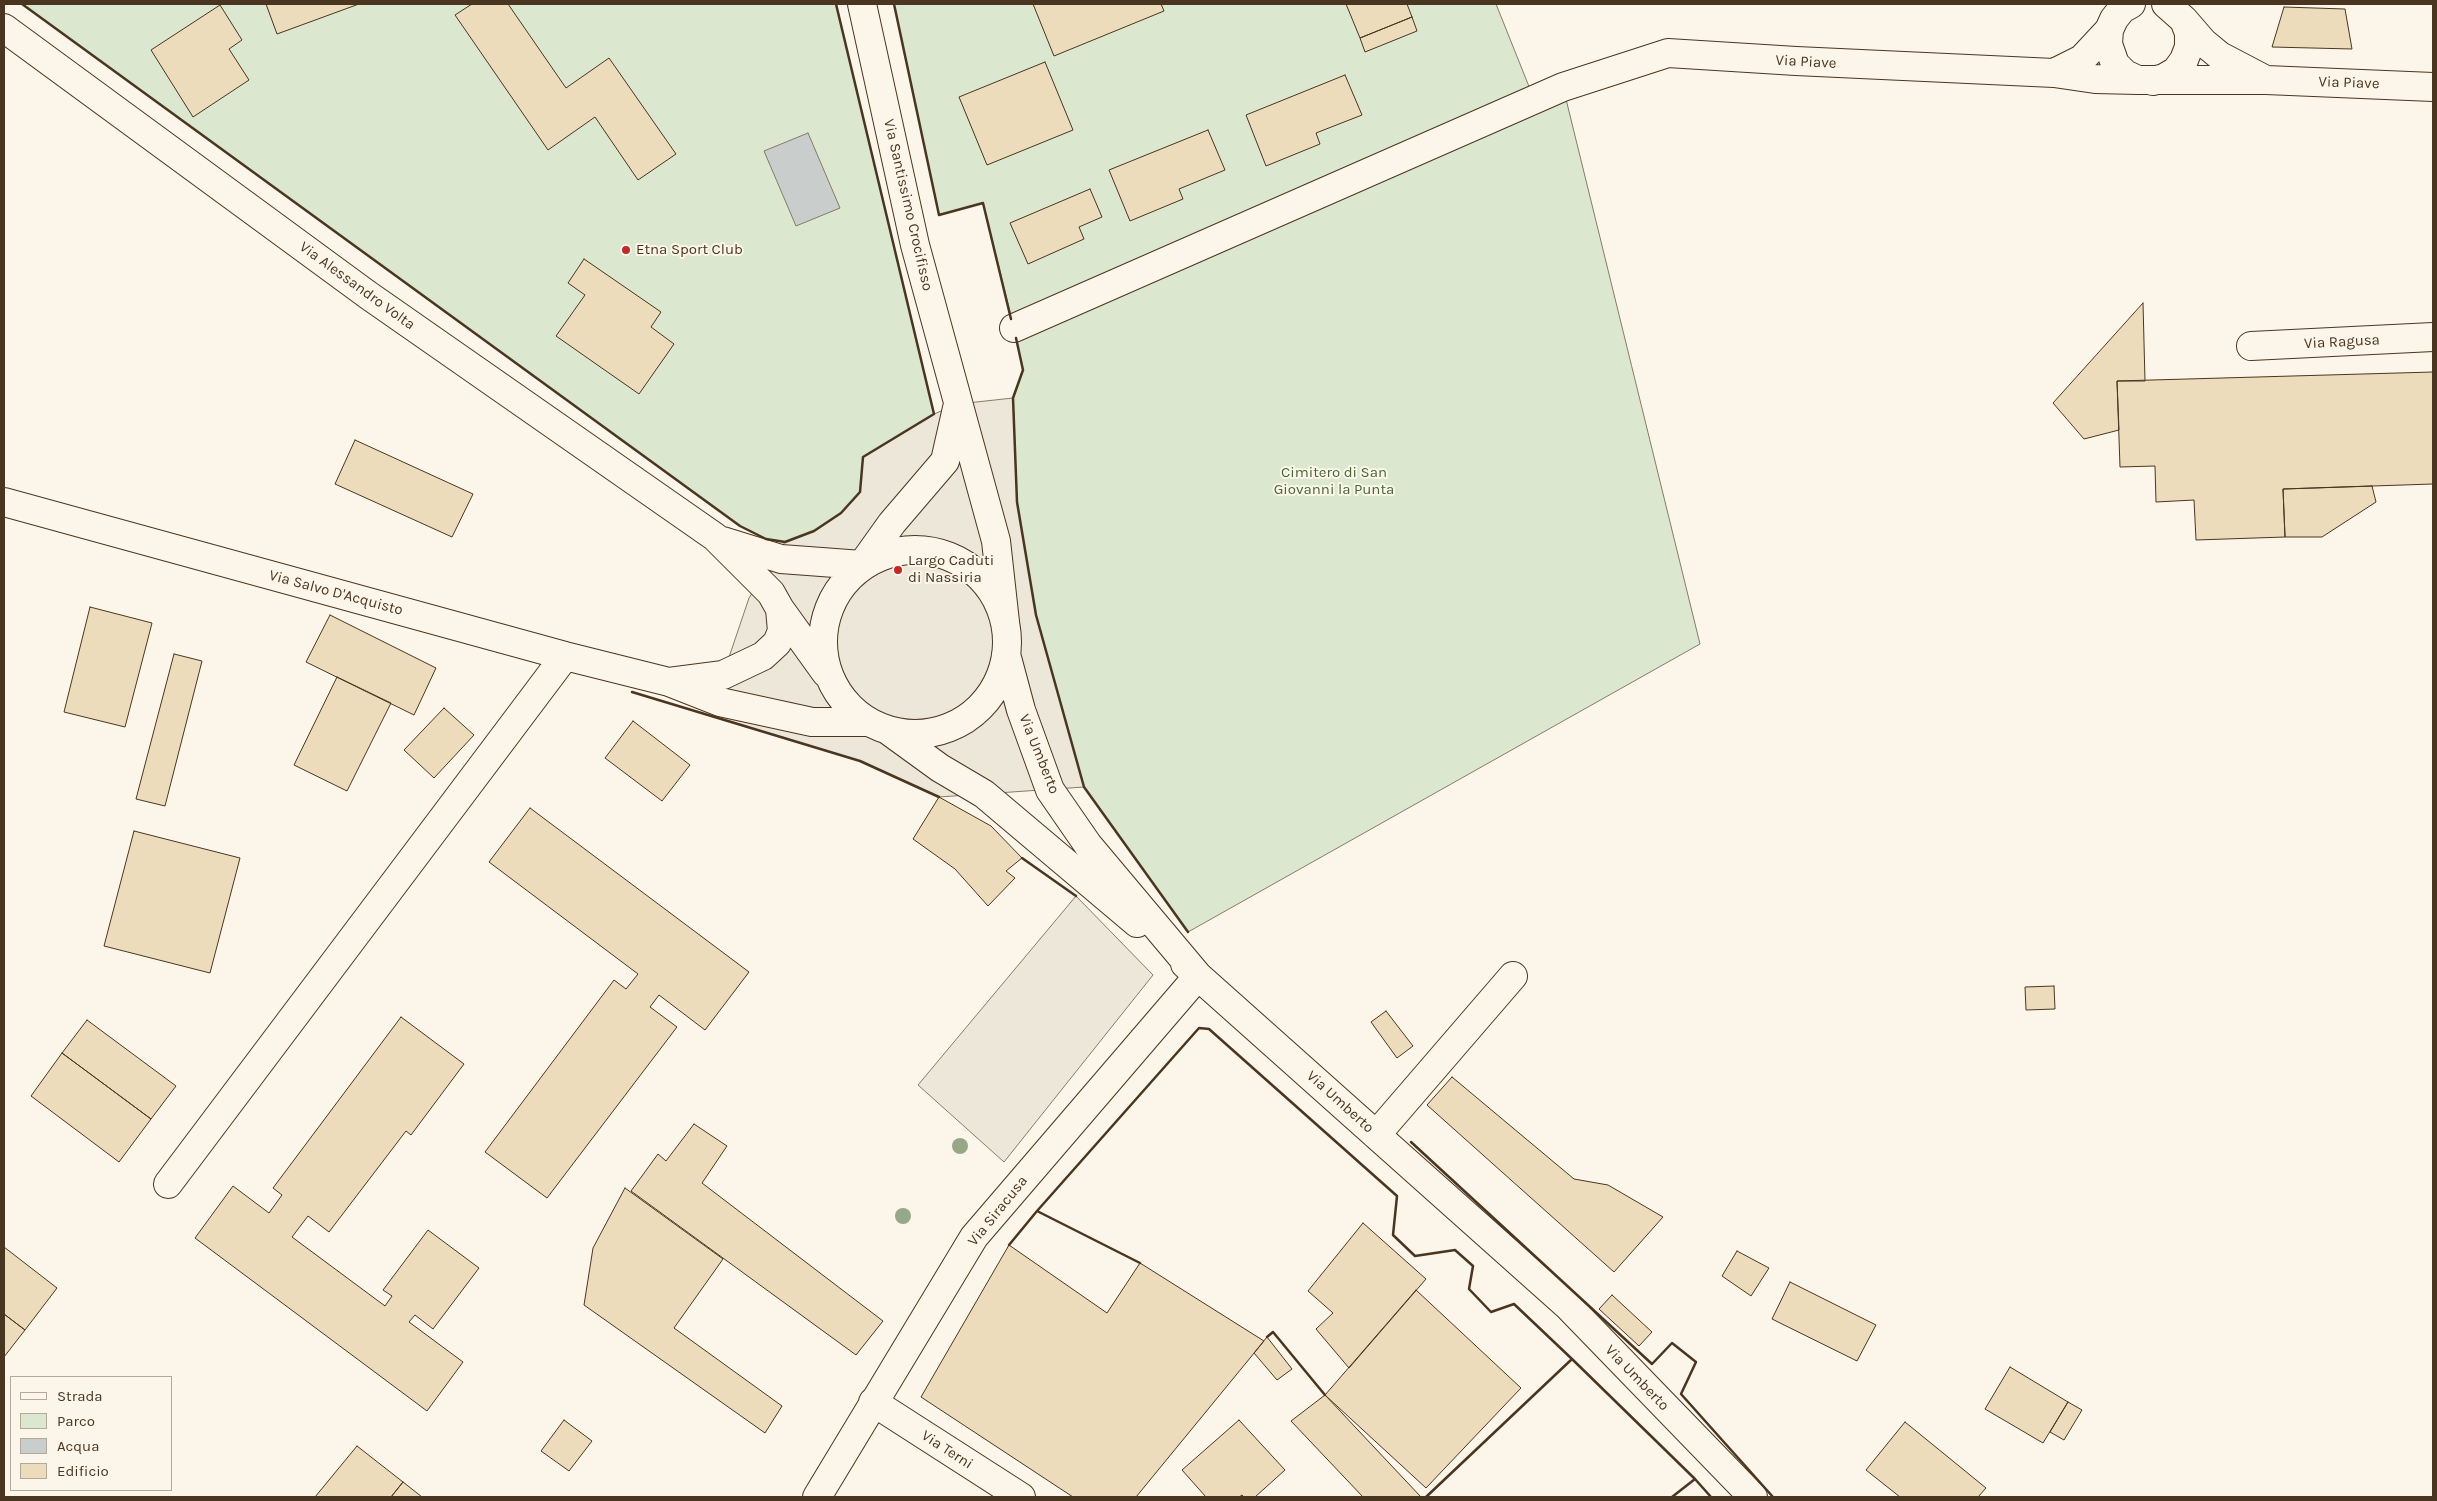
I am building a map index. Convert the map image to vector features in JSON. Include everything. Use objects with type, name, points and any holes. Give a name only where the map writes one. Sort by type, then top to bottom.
[{"type":"street","name":"Via Santissimo Crocifisso","points":[[862,4],[915,245],[996,541],[1005,622],[1006,654]]},
{"type":"street","points":[[2176,11],[2220,56],[2266,80]]},
{"type":"street","points":[[2122,12],[2109,52],[2115,64],[2125,74],[2144,80],[2164,78],[2176,71],[2184,60],[2189,40],[2176,11]]},
{"type":"street","points":[[2054,72],[2082,59],[2122,12]]},
{"type":"street","name":"Via Alessandro Volta","points":[[4,28],[368,295],[715,538]]},
{"type":"street","name":"Via Piave","points":[[1014,328],[1563,87],[1668,53],[1796,61],[2054,72],[2095,79],[2266,80],[2433,87]]},
{"type":"street","name":"Via Ragusa","points":[[2251,346],[2433,338]]},
{"type":"street","points":[[830,678],[824,657],[823,634],[828,612],[841,587],[862,565],[892,523],[945,461],[958,404]]},
{"type":"street","name":"Via Salvo D'Acquisto","points":[[4,502],[565,656],[669,682]]},
{"type":"street","points":[[715,538],[753,552],[781,559],[862,565],[895,553],[924,551],[952,558],[976,574],[994,596],[1005,622]]},
{"type":"street","points":[[715,538],[771,593],[780,609],[830,678],[839,696],[853,710],[940,768],[984,794],[1198,976]]},
{"type":"street","points":[[763,656],[777,643],[782,631],[780,609]]},
{"type":"street","points":[[669,682],[723,675],[801,638],[828,612]]},
{"type":"street","points":[[669,682],[720,702],[812,722],[879,726],[921,734],[952,727],[978,710],[997,684],[1006,654]]},
{"type":"street","name":"Via Umberto","points":[[1006,654],[1021,710],[1050,790],[1088,845],[1198,976],[1568,1306],[1753,1497]]},
{"type":"street","points":[[168,1184],[565,656]]},
{"type":"street","name":"Via Siracusa","points":[[817,1497],[974,1237],[1198,976]]},
{"type":"street","points":[[1376,1135],[1513,976]]},
{"type":"street","name":"Via Terni","points":[[874,1402],[1021,1497]]},
{"type":"green space","name":"Etna Sport Club","points":[[22,4],[836,4],[934,414],[863,457],[860,492],[841,513],[814,531],[785,542],[766,539],[740,526]]},
{"type":"green space","name":"Cimitero di San Giovanni la Punta","points":[[894,4],[1496,4],[1534,99],[1563,87],[1700,644],[1188,932],[1084,787],[1036,615],[1017,502],[1013,398],[1023,370],[1014,328],[983,203],[939,215]]},
{"type":"shaded area","name":"Largo Caduti di Nassiria","points":[[1013,398],[1017,502],[1036,615],[1084,787],[939,797],[860,761],[717,718],[723,675],[749,598],[785,542],[814,531],[841,513],[860,492],[863,457],[934,414],[958,404]]},
{"type":"shaded area","points":[[1076,896],[1153,975],[1004,1162],[918,1085]]},
{"type":"water","points":[[808,133],[840,208],[796,226],[764,151]]},
{"type":"building","points":[[266,4],[359,4],[277,34]]},
{"type":"building","points":[[472,4],[508,4],[566,88],[609,58],[676,154],[638,180],[595,117],[548,150],[455,15]]},
{"type":"building","points":[[1033,4],[1161,4],[1164,11],[1054,56]]},
{"type":"building","points":[[1346,4],[1407,4],[1412,17],[1360,38]]},
{"type":"building","points":[[220,5],[242,40],[229,49],[249,80],[193,117],[151,50]]},
{"type":"building","points":[[2284,7],[2345,9],[2352,49],[2272,47]]},
{"type":"building","points":[[1412,17],[1417,31],[1365,52],[1360,38]]},
{"type":"building","points":[[1045,62],[1073,130],[987,165],[959,97]]},
{"type":"building","points":[[1345,75],[1362,115],[1316,133],[1320,144],[1266,166],[1246,115]]},
{"type":"building","points":[[1208,130],[1225,170],[1179,189],[1183,199],[1130,221],[1109,170]]},
{"type":"building","points":[[1090,189],[1102,217],[1079,227],[1084,239],[1028,264],[1010,223]]},
{"type":"building","points":[[584,259],[661,312],[651,327],[674,344],[639,394],[556,336],[585,295],[568,283]]},
{"type":"building","points":[[2143,303],[2145,381],[2117,381],[2119,430],[2084,439],[2053,403]]},
{"type":"building","points":[[2433,372],[2433,484],[2283,489],[2285,537],[2196,540],[2194,500],[2156,502],[2155,466],[2120,467],[2117,381]]},
{"type":"building","points":[[355,440],[473,494],[452,537],[335,484]]},
{"type":"building","points":[[2372,486],[2376,502],[2322,537],[2285,537],[2283,489]]},
{"type":"building","points":[[90,607],[152,623],[125,727],[64,712]]},
{"type":"building","points":[[330,615],[436,668],[414,715],[306,662]]},
{"type":"building","points":[[174,654],[202,661],[165,806],[136,799]]},
{"type":"building","points":[[337,677],[391,703],[347,791],[294,765]]},
{"type":"building","points":[[444,708],[474,735],[434,778],[404,750]]},
{"type":"building","points":[[633,721],[690,765],[662,801],[605,758]]},
{"type":"building","points":[[939,797],[991,826],[1022,858],[1006,871],[1015,878],[988,906],[955,869],[913,839]]},
{"type":"building","points":[[530,808],[749,972],[705,1030],[659,995],[650,1007],[677,1027],[547,1198],[485,1152],[614,980],[626,989],[638,974],[489,862]]},
{"type":"building","points":[[134,831],[240,858],[210,973],[104,946]]},
{"type":"building","points":[[2054,986],[2055,1009],[2026,1010],[2025,987]]},
{"type":"building","points":[[1386,1011],[1413,1046],[1397,1058],[1371,1022]]},
{"type":"building","points":[[401,1017],[464,1064],[411,1135],[406,1131],[329,1232],[308,1216],[292,1237],[385,1306],[392,1296],[383,1290],[428,1230],[479,1268],[433,1329],[415,1315],[409,1322],[463,1362],[427,1411],[195,1238],[233,1186],[269,1213],[282,1195],[273,1188]]},
{"type":"building","points":[[87,1020],[176,1086],[151,1119],[62,1053]]},
{"type":"building","points":[[62,1053],[151,1119],[119,1162],[31,1096]]},
{"type":"building","points":[[1452,1077],[1574,1179],[1608,1185],[1663,1217],[1614,1272],[1427,1105]]},
{"type":"building","points":[[694,1124],[727,1146],[702,1183],[883,1321],[856,1355],[631,1191],[658,1154],[666,1161]]},
{"type":"building","points":[[625,1188],[723,1259],[674,1328],[782,1406],[765,1433],[584,1305],[593,1248]]},
{"type":"building","points":[[1363,1223],[1426,1279],[1349,1368],[1316,1329],[1333,1313],[1308,1291]]},
{"type":"building","points":[[1009,1245],[1107,1313],[1140,1263],[1264,1341],[1136,1497],[1073,1497],[921,1397]]},
{"type":"building","points":[[4,1247],[57,1288],[25,1330],[4,1314]]},
{"type":"building","points":[[1737,1251],[1769,1268],[1751,1296],[1722,1276]]},
{"type":"building","points":[[1790,1282],[1876,1325],[1857,1361],[1772,1319]]},
{"type":"building","points":[[1416,1290],[1521,1388],[1426,1488],[1325,1395]]},
{"type":"building","points":[[1612,1295],[1652,1332],[1639,1346],[1599,1309]]},
{"type":"building","points":[[4,1314],[25,1330],[4,1357]]},
{"type":"building","points":[[1267,1337],[1292,1369],[1277,1380],[1254,1353]]},
{"type":"building","points":[[2010,1367],[2068,1402],[2043,1443],[1985,1409]]},
{"type":"building","points":[[1325,1395],[1421,1497],[1363,1497],[1291,1421]]},
{"type":"building","points":[[2068,1402],[2082,1410],[2064,1440],[2050,1432]]},
{"type":"building","points":[[564,1420],[592,1441],[569,1471],[541,1451]]},
{"type":"building","points":[[1239,1420],[1285,1470],[1255,1497],[1244,1497],[1242,1495],[1239,1497],[1206,1497],[1182,1470]]},
{"type":"building","points":[[1905,1422],[1986,1488],[1978,1497],[1900,1497],[1866,1470]]},
{"type":"building","points":[[357,1446],[403,1482],[391,1497],[315,1497]]},
{"type":"building","points":[[403,1482],[422,1497],[391,1497]]},
{"type":"wall","points":[[22,4],[740,526],[766,539],[785,542],[814,531],[841,513],[860,492],[863,457],[934,414],[836,4]]},
{"type":"wall","points":[[894,4],[939,215],[983,203],[1011,319]]},
{"type":"wall","points":[[1016,338],[1023,370],[1013,398],[1017,502],[1036,615],[1084,787],[1188,932]]},
{"type":"wall","points":[[632,692],[860,761],[939,797]]},
{"type":"wall","points":[[1022,858],[1076,896]]},
{"type":"wall","points":[[1037,1211],[1199,1028],[1209,1029],[1397,1196],[1393,1235],[1415,1256],[1455,1250],[1473,1266],[1469,1289],[1491,1312],[1514,1304],[1572,1359],[1426,1497]]},
{"type":"wall","points":[[1411,1142],[1652,1364],[1672,1343],[1696,1362],[1681,1394],[1773,1497]]},
{"type":"wall","points":[[1009,1245],[1037,1211],[1140,1263]]},
{"type":"wall","points":[[1267,1337],[1273,1332],[1325,1395]]},
{"type":"wall","points":[[1572,1359],[1695,1479],[1672,1497]]},
{"type":"wall","points":[[1695,1479],[1711,1497]]},
{"type":"place","name":"Etna Sport Club","points":[[626,250]]},
{"type":"place","name":"Largo Caduti di Nassiria","points":[[898,570]]}]
